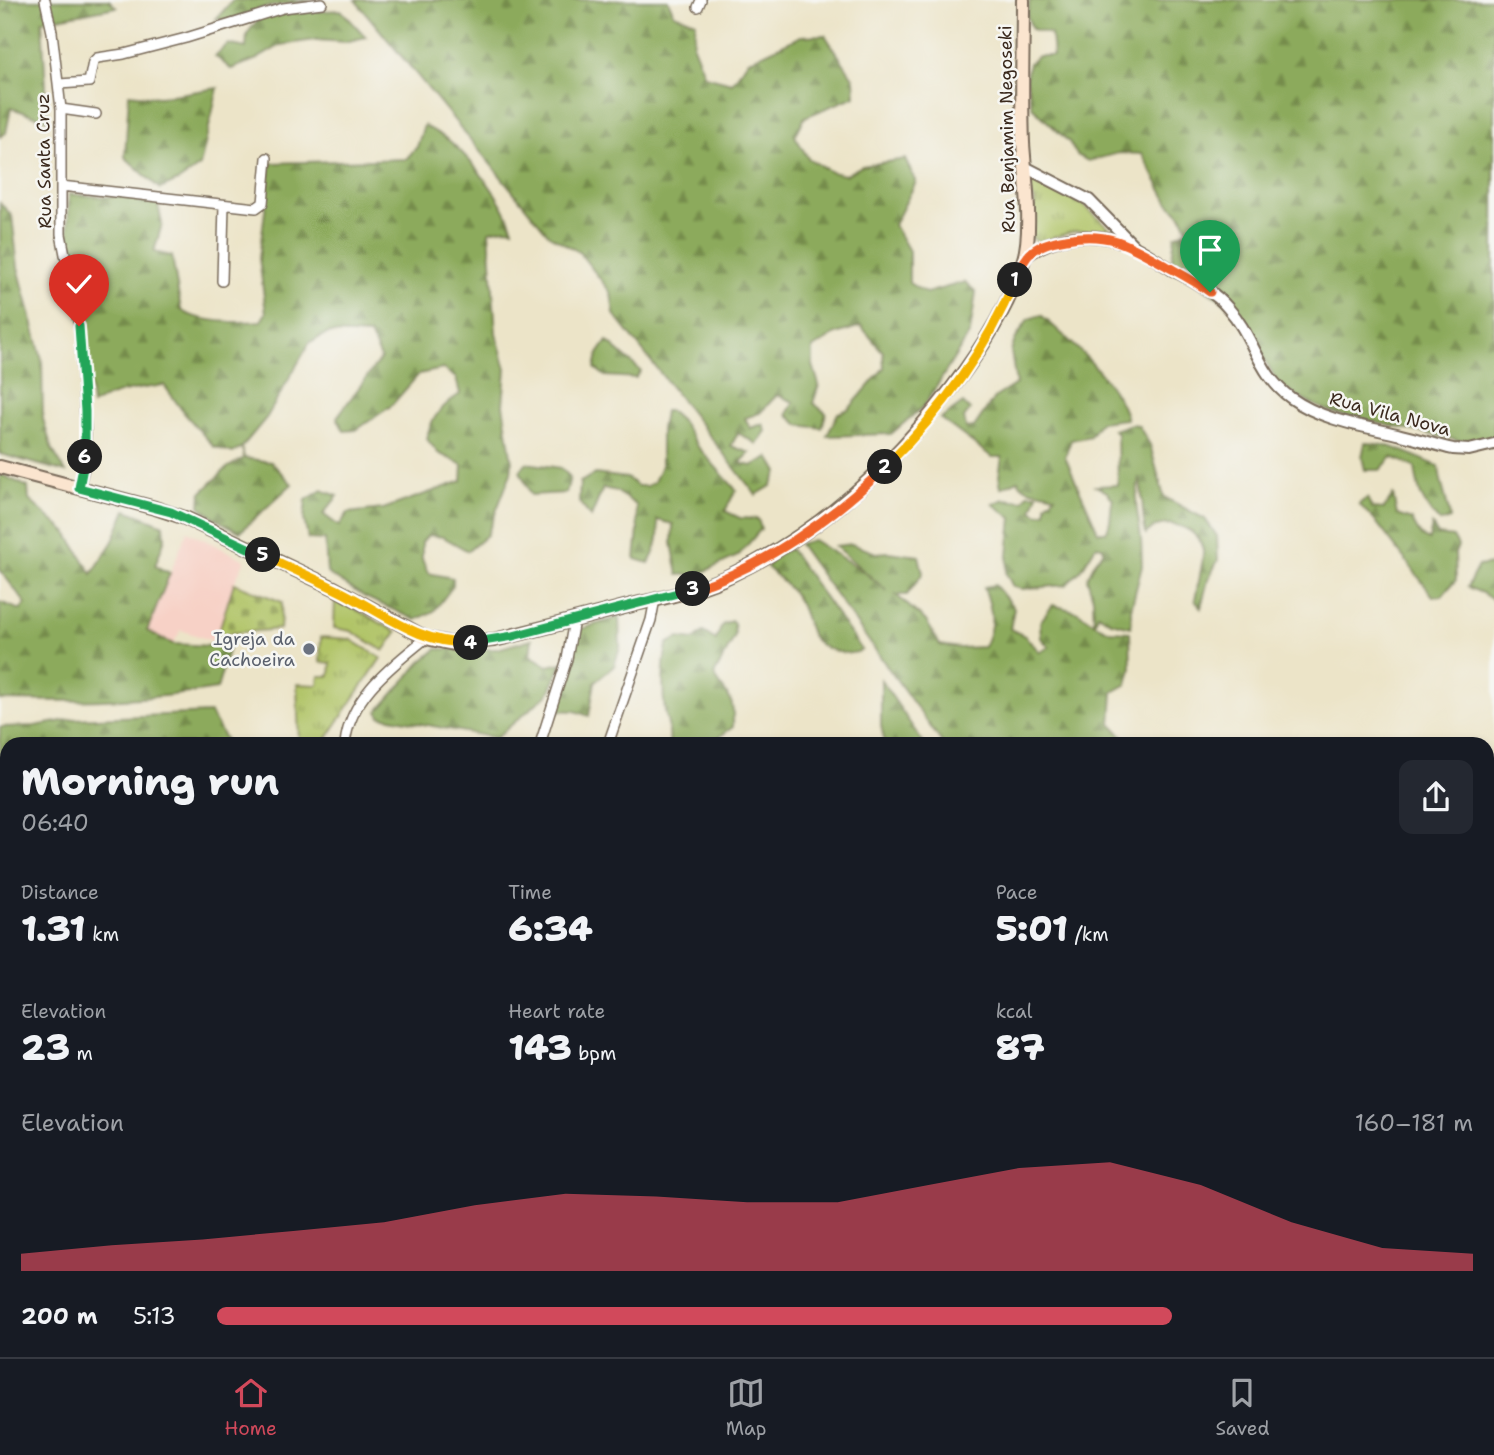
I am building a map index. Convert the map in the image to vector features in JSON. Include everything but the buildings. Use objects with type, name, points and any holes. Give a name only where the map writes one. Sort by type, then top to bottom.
[{"type":"main road","name":"Rua Benjamim Negoseki","points":[[0,467],[185,518],[334,588],[426,638],[454,643],[479,643],[655,600],[712,583],[756,562],[826,517],[876,477],[917,433],[973,359],[997,320],[1024,258],[1027,222],[1023,0]]},
{"type":"street","name":"Rua Santa Cruz","points":[[45,0],[52,32],[61,109],[61,234],[79,326],[85,411],[86,451],[79,488]]},
{"type":"street","points":[[58,84],[89,82],[93,62],[97,58],[186,38],[282,8],[322,3]]},
{"type":"street","points":[[61,109],[96,114]]},
{"type":"street","points":[[61,186],[252,208],[263,203],[267,158]]},
{"type":"street","name":"Rua Vila Nova","points":[[1024,167],[1089,200],[1136,248]]},
{"type":"street","points":[[222,281],[225,205]]},
{"type":"street","name":"Rua Vila Nova","points":[[1024,258],[1045,245],[1085,236],[1108,238],[1136,248],[1199,284],[1221,300],[1244,329],[1266,374],[1287,396],[1300,405],[1350,424],[1453,449],[1469,450],[1494,444]]},
{"type":"street","points":[[610,737],[651,620],[655,600]]},
{"type":"street","points":[[542,737],[567,659],[574,620]]},
{"type":"street","points":[[346,737],[349,721],[370,688],[426,638]]},
{"type":"shaded area","points":[[187,531],[245,560],[234,583],[215,642],[181,630],[173,644],[147,631]]},
{"type":"green space","points":[[0,0],[109,0],[116,7],[42,21],[48,120],[11,108],[6,133],[0,137]]},
{"type":"green space","points":[[233,0],[310,0],[262,8],[229,20],[216,19]]},
{"type":"green space","points":[[355,0],[668,0],[674,14],[696,22],[693,46],[705,76],[732,83],[748,61],[801,36],[825,35],[854,79],[855,96],[805,117],[795,136],[808,158],[831,172],[845,175],[862,166],[905,159],[916,182],[894,225],[909,251],[909,283],[926,293],[965,282],[976,292],[970,333],[924,406],[891,434],[827,436],[838,413],[849,409],[884,368],[883,352],[861,326],[836,334],[813,348],[813,365],[819,385],[813,403],[826,413],[822,428],[798,425],[787,414],[794,402],[777,395],[760,413],[745,418],[750,428],[763,424],[766,431],[757,444],[738,433],[731,446],[750,453],[740,463],[752,466],[769,457],[778,472],[771,486],[756,495],[614,314],[611,293],[579,252],[549,235]]},
{"type":"green space","points":[[1030,0],[1494,0],[1494,438],[1475,444],[1336,414],[1305,401],[1278,383],[1237,311],[1171,265],[1175,236],[1188,230],[1181,215],[1168,202],[1142,154],[1119,153],[1088,161],[1077,155],[1069,142],[1032,107],[1026,77],[1029,63],[1038,56],[1053,56],[1051,34],[1032,29],[1027,16]]},
{"type":"green space","points":[[341,10],[366,37],[345,42],[315,40],[281,45],[257,59],[231,69],[215,56],[228,44],[246,48],[247,34],[259,18]]},
{"type":"green space","points":[[218,88],[200,166],[180,180],[160,189],[125,157],[129,94],[159,97]]},
{"type":"green space","points":[[424,125],[446,138],[470,161],[487,183],[513,229],[489,231],[496,333],[506,369],[503,405],[512,462],[511,473],[487,535],[468,551],[443,537],[428,535],[422,542],[422,559],[428,573],[453,578],[453,586],[434,611],[416,620],[365,597],[327,573],[325,540],[308,539],[304,519],[306,500],[322,490],[338,496],[323,514],[339,526],[348,513],[383,509],[462,481],[463,465],[438,453],[427,439],[438,413],[460,394],[456,378],[443,369],[419,374],[391,406],[356,430],[344,431],[337,417],[381,358],[370,335],[329,333],[310,342],[267,417],[242,447],[233,453],[214,447],[164,385],[118,394],[92,405],[84,331],[68,230],[69,194],[117,196],[158,204],[162,224],[154,252],[172,256],[181,310],[208,320],[261,321],[266,313],[259,258],[271,163],[406,159],[417,147]]},
{"type":"green space","points":[[1029,176],[1081,203],[1113,231],[1075,231],[1038,242],[1031,237],[1035,200],[1030,193]]},
{"type":"green space","points":[[0,203],[12,216],[18,267],[42,360],[43,419],[52,449],[66,472],[0,454]]},
{"type":"green space","points":[[1041,315],[1079,350],[1113,390],[1127,419],[1100,422],[1090,436],[1071,440],[1065,457],[1098,532],[1106,532],[1108,528],[1113,499],[1096,486],[1118,485],[1117,433],[1114,430],[1131,424],[1138,425],[1150,445],[1164,497],[1205,519],[1217,536],[1218,560],[1208,580],[1201,608],[1195,600],[1203,555],[1200,542],[1187,529],[1170,524],[1153,528],[1146,534],[1139,477],[1136,503],[1142,566],[1131,609],[1131,627],[1111,622],[1098,614],[1095,624],[1110,631],[1130,632],[1131,669],[1127,684],[1113,692],[1111,724],[1123,737],[938,737],[799,544],[813,540],[863,571],[887,591],[835,546],[852,544],[876,553],[919,556],[923,573],[907,595],[896,595],[926,621],[940,645],[984,647],[992,618],[984,587],[995,585],[1014,608],[1010,629],[1025,636],[1040,652],[1049,647],[1041,638],[1040,622],[1053,605],[1078,612],[1094,623],[1093,598],[1087,578],[1103,552],[1103,547],[1096,546],[1081,570],[1066,585],[1022,589],[1013,587],[1006,573],[1012,518],[993,504],[1004,499],[1023,501],[1028,494],[1038,494],[1032,510],[1038,514],[1046,512],[1046,504],[1055,496],[1030,490],[1018,480],[1001,488],[999,476],[1002,457],[992,457],[941,419],[963,403],[970,410],[964,418],[966,428],[974,427],[994,398],[1016,384],[1011,351],[1028,319]]},
{"type":"green space","points":[[607,341],[641,371],[636,378],[605,376],[595,368],[598,354]]},
{"type":"green space","points":[[664,411],[670,411],[682,422],[698,447],[736,490],[725,511],[740,518],[758,519],[761,529],[738,556],[699,574],[678,575],[672,543],[673,524],[657,520],[657,542],[649,563],[635,559],[638,530],[636,505],[616,491],[603,488],[591,517],[579,502],[580,482],[595,474],[627,478],[638,486],[647,486],[654,482],[661,466]]},
{"type":"green space","points":[[1365,443],[1394,448],[1439,466],[1450,519],[1440,522],[1429,509],[1419,491],[1415,467],[1392,457],[1380,470],[1365,470],[1362,457]]},
{"type":"green space","points":[[244,458],[271,462],[292,484],[240,532],[216,519],[200,506],[201,493],[227,468]]},
{"type":"green space","points":[[526,463],[561,468],[570,477],[566,493],[531,495],[520,471]]},
{"type":"green space","points":[[0,474],[28,487],[29,500],[67,533],[92,574],[113,541],[126,510],[164,525],[165,538],[155,566],[170,573],[147,631],[173,644],[229,647],[217,689],[109,700],[0,700],[0,602],[21,610],[26,604],[0,570]]},
{"type":"green space","points":[[1393,495],[1397,515],[1412,520],[1421,536],[1429,540],[1432,525],[1438,535],[1453,537],[1458,546],[1455,553],[1456,580],[1442,596],[1433,596],[1377,523],[1359,504],[1367,498],[1372,508],[1384,509]]},
{"type":"green space","points":[[790,549],[862,650],[842,653],[821,645],[812,636],[797,599],[767,567],[777,554]]},
{"type":"green space","points":[[1494,564],[1494,601],[1467,587],[1478,566]]},
{"type":"green space","points":[[234,583],[282,602],[280,629],[218,634]]},
{"type":"green space","points":[[335,598],[397,632],[384,651],[351,631],[334,628]]},
{"type":"green space","points":[[619,617],[620,647],[614,666],[595,682],[589,716],[575,711],[553,710],[568,673],[578,630]]},
{"type":"green space","points":[[731,621],[734,624],[735,636],[714,675],[730,698],[733,727],[719,737],[669,737],[663,686],[667,644],[678,638],[694,640],[703,632],[716,640],[722,625]]},
{"type":"green space","points":[[321,637],[350,639],[381,658],[328,737],[299,737],[297,684],[318,685],[319,676],[330,676],[331,663],[320,662]]},
{"type":"green space","points":[[532,639],[530,655],[548,666],[562,663],[549,693],[497,737],[380,716],[378,711],[421,662],[437,649],[497,649]]},
{"type":"green space","points":[[881,680],[919,737],[883,737]]},
{"type":"green space","points":[[210,713],[224,737],[0,737],[0,727],[35,726],[73,719]]},
{"type":"place","name":"Igreja da Cachoeira","points":[[309,649]]},
{"type":"route","points":[[79,326],[86,451],[79,488],[171,512],[334,588],[426,638],[467,644],[513,636],[712,583],[756,562],[803,533],[876,477],[917,433],[984,343],[1009,295],[1024,258],[1034,250],[1058,240],[1085,236],[1108,238],[1136,248],[1210,292]]}]
